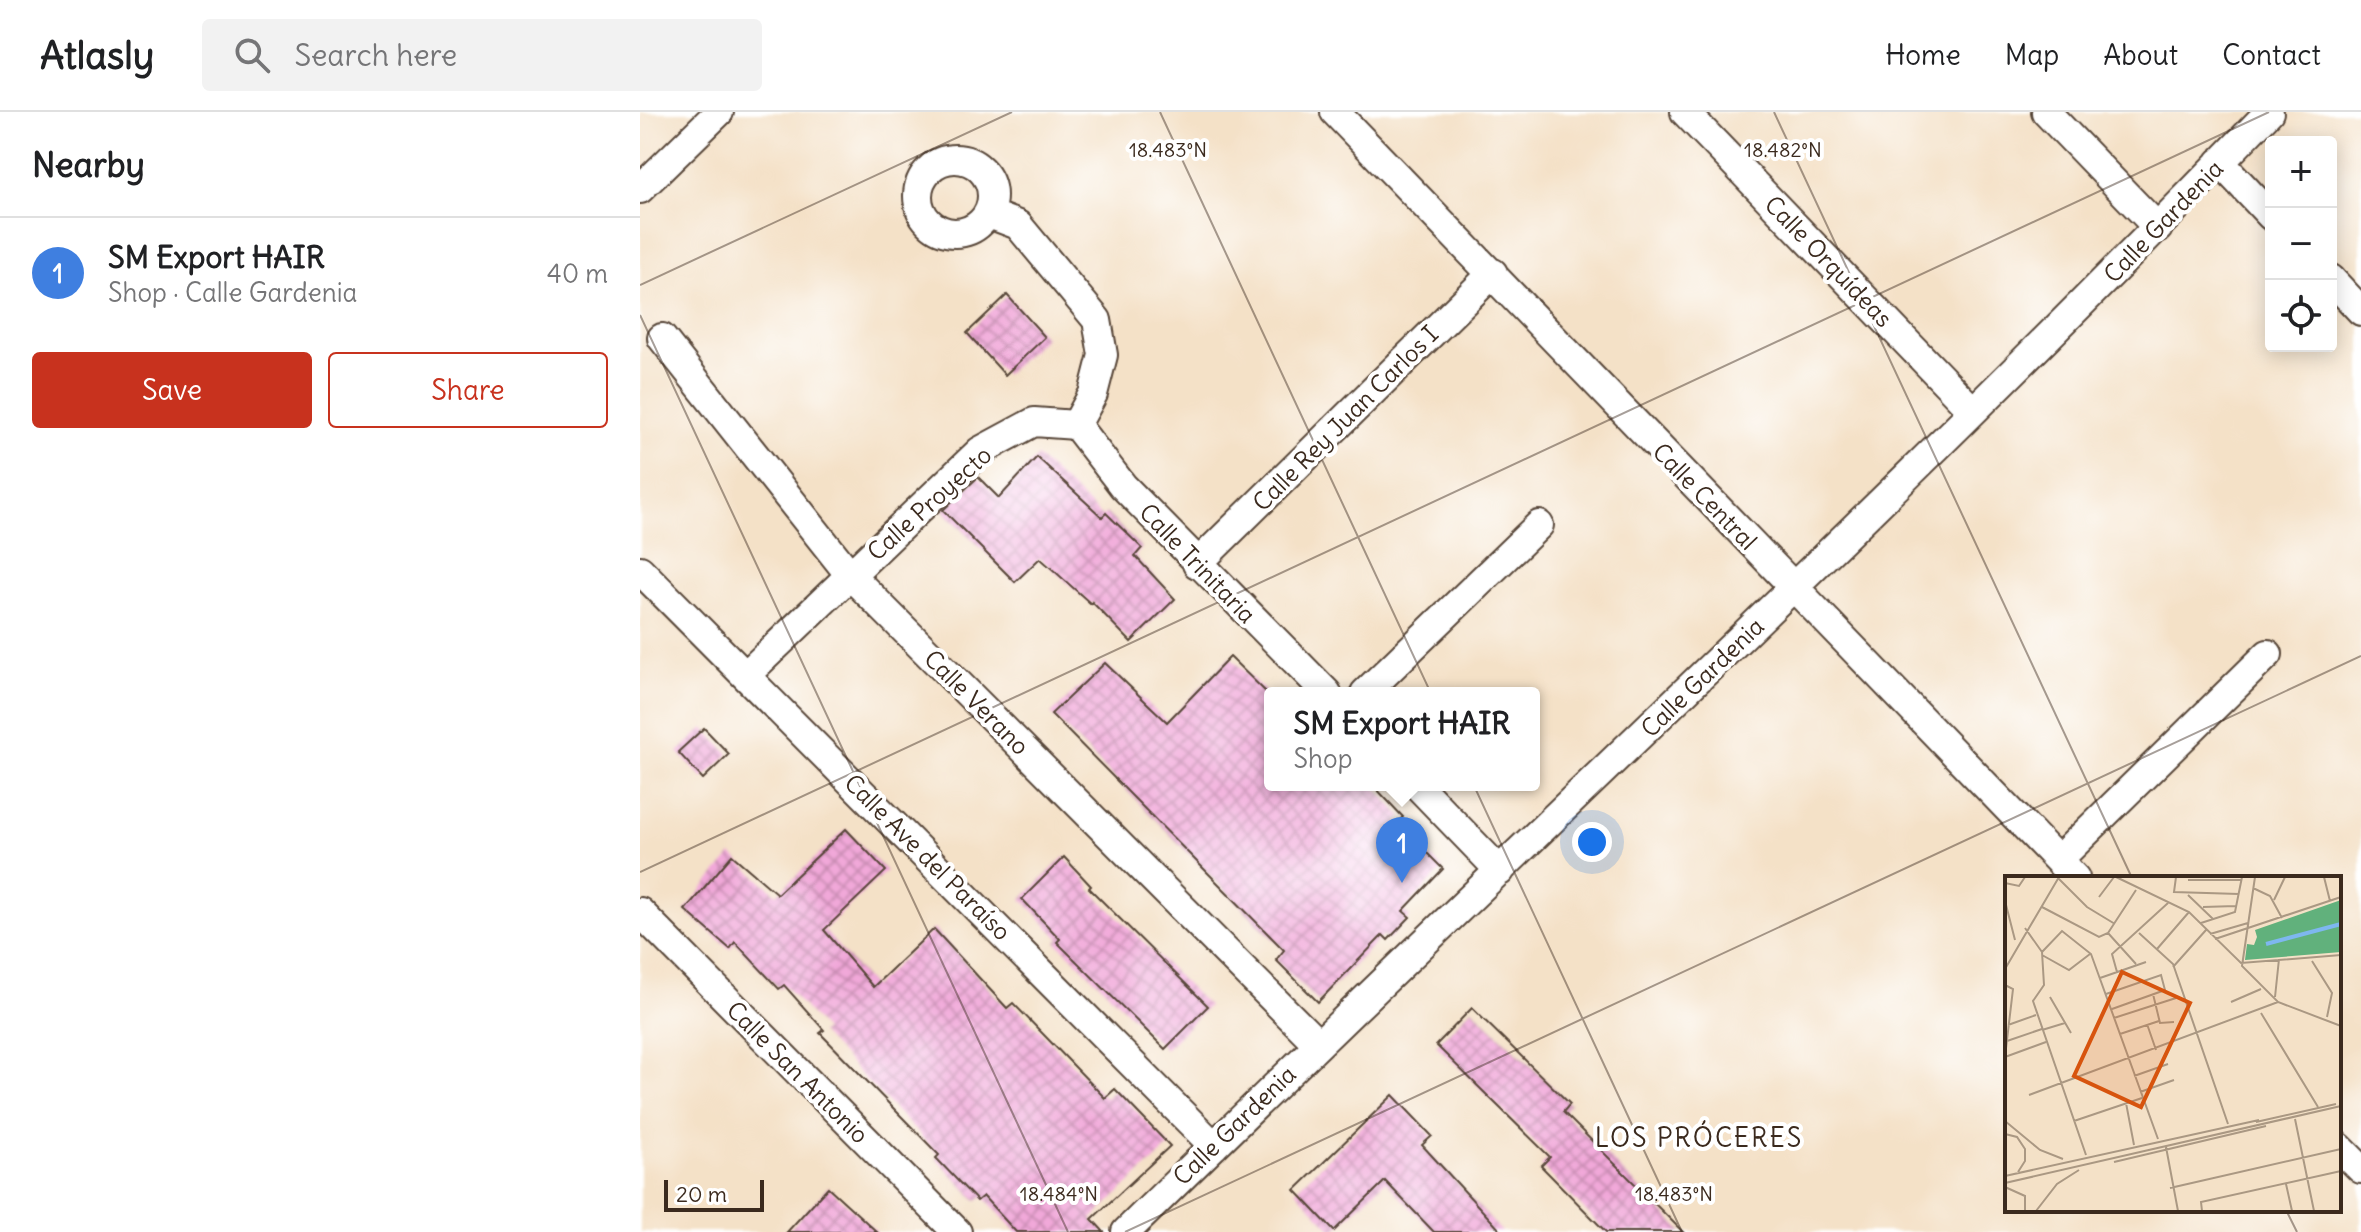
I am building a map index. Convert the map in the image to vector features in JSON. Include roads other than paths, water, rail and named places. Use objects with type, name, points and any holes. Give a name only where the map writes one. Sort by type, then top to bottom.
[{"type":"street","points":[[640,189],[719,112]]},
{"type":"street","name":"Calle Central","points":[[1335,112],[2066,869]]},
{"type":"street","name":"Calle Orquídeas","points":[[1685,112],[1973,411]]},
{"type":"street","points":[[2046,112],[2158,228]]},
{"type":"street","name":"Calle Gardenia","points":[[1126,1232],[1793,589],[2158,228],[2269,112]]},
{"type":"street","points":[[2220,162],[2265,210]]},
{"type":"street","points":[[989,214],[1018,225],[1097,320],[1103,355],[1093,394],[1076,425]]},
{"type":"street","name":"Calle Rey Juan Carlos I","points":[[1197,564],[1493,273]]},
{"type":"street","points":[[2332,280],[2361,311]]},
{"type":"street","name":"Calle Verano","points":[[662,338],[850,575],[1318,1044]]},
{"type":"street","name":"Calle Proyecto","points":[[747,674],[980,451],[1034,422],[1076,425]]},
{"type":"street","name":"Calle Trinitaria","points":[[1076,425],[1123,486],[1321,687]]},
{"type":"street","points":[[1371,687],[1539,525]]},
{"type":"street","name":"Calle Ave del Paraíso","points":[[640,570],[1214,1146]]},
{"type":"street","points":[[2066,869],[2268,654]]},
{"type":"street","points":[[1423,791],[1500,871]]},
{"type":"street","name":"Calle San Antonio","points":[[640,912],[957,1232]]},
{"type":"street","points":[[2341,1149],[2361,1169]]},
{"type":"place","name":"SM Export HAIR","points":[[1402,883]]},
{"type":"district","name":"LOS PRÓCERES","points":[[1699,1137]]}]
